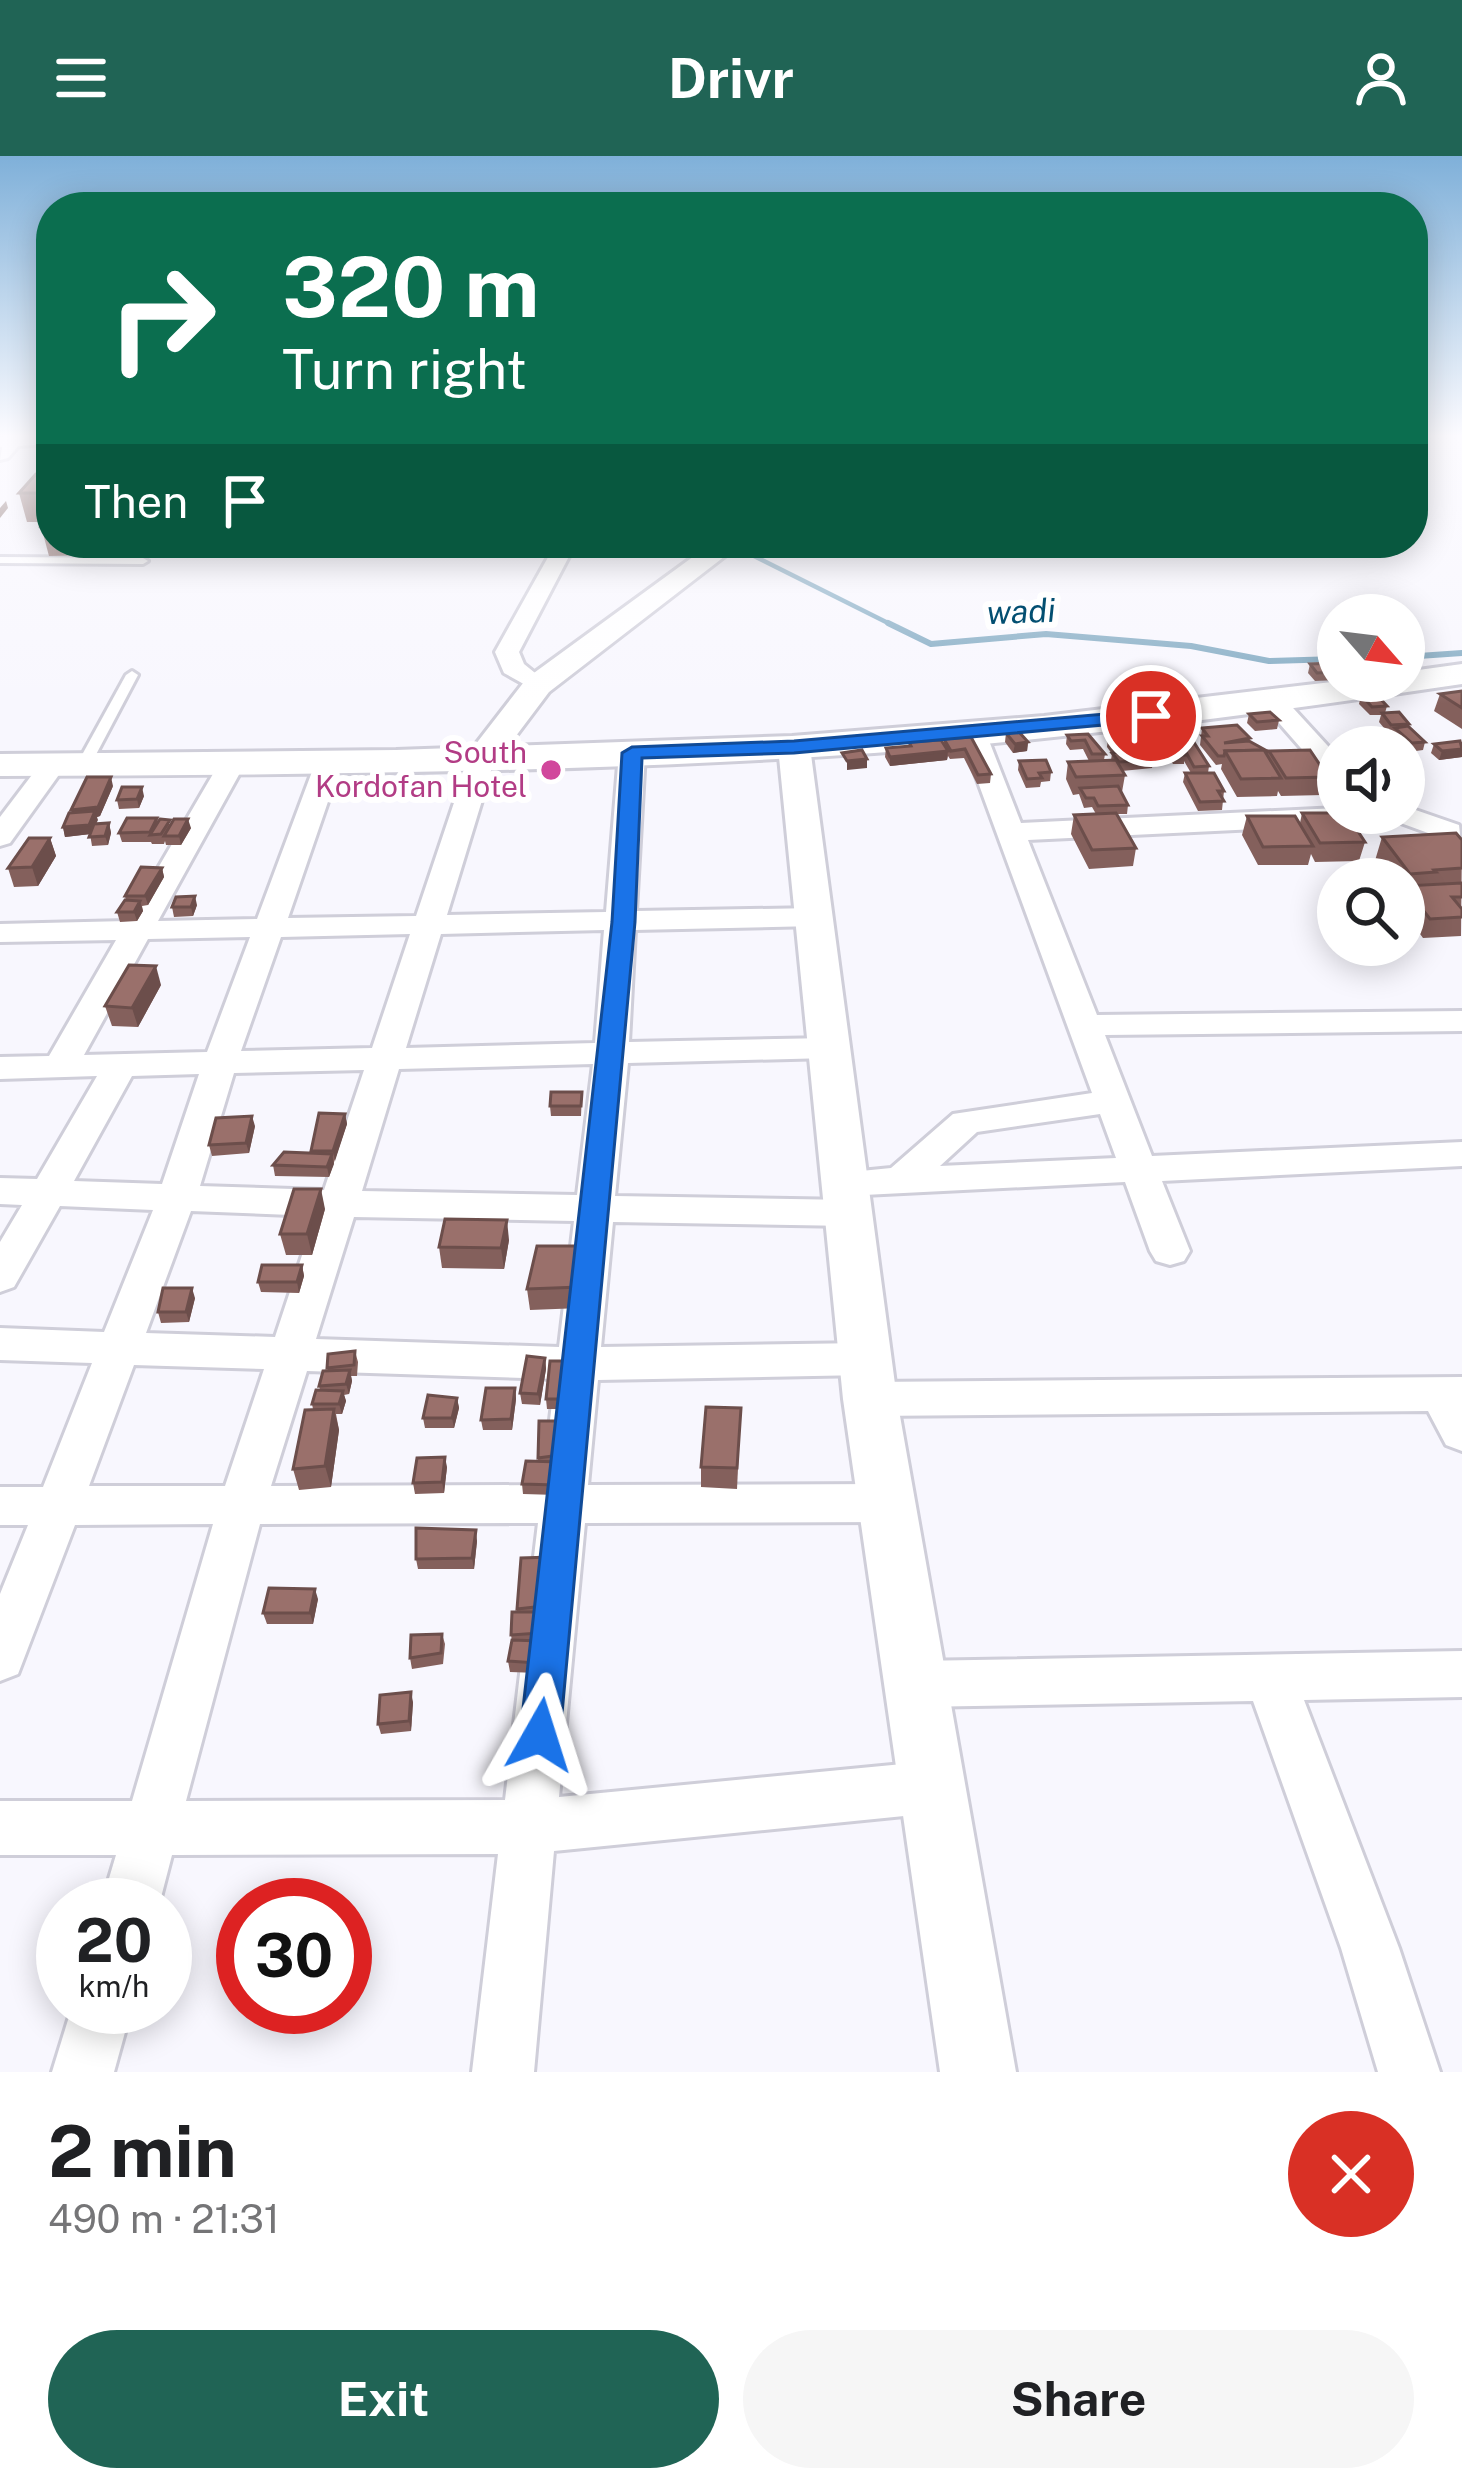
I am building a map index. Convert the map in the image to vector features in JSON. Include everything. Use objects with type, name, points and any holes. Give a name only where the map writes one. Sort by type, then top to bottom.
[{"type":"main road","points":[[0,765],[482,758],[794,747],[1274,702],[1462,674]]},
{"type":"street","points":[[538,685],[513,668],[507,652],[558,558]]},
{"type":"street","points":[[138,1878],[242,1505],[482,758],[538,685],[709,558]]},
{"type":"street","points":[[1274,702],[1317,750]]},
{"type":"street","points":[[974,733],[1170,1251]]},
{"type":"street","points":[[794,747],[868,1379],[978,2072]]},
{"type":"street","points":[[503,2072],[611,1056],[632,753]]},
{"type":"street","points":[[0,1658],[177,1197],[329,760]]},
{"type":"street","points":[[60,1067],[233,762]]},
{"type":"street","points":[[4,826],[69,765]]},
{"type":"street","points":[[1011,832],[1317,817]]},
{"type":"street","points":[[1425,823],[1462,843]]},
{"type":"street","points":[[0,933],[816,917]]},
{"type":"street","points":[[1084,1025],[1462,1021]]},
{"type":"street","points":[[0,1068],[829,1048]]},
{"type":"street","points":[[0,1277],[121,1065]]},
{"type":"street","points":[[901,1180],[966,1122],[1115,1101]]},
{"type":"street","points":[[0,1191],[595,1208],[846,1198],[901,1180],[1462,1154]]},
{"type":"street","points":[[0,1344],[868,1379],[1451,1394],[1462,1433]]},
{"type":"street","points":[[0,1506],[886,1503]]},
{"type":"street","points":[[916,1684],[1462,1674]]},
{"type":"street","points":[[1270,1677],[1370,1948],[1409,2072]]},
{"type":"street","points":[[0,1828],[530,1827],[934,1787]]},
{"type":"street","points":[[83,2072],[94,2034]]},
{"type":"lane","points":[[0,560],[143,561]]},
{"type":"lane","points":[[69,765],[132,675]]},
{"type":"building","points":[[1462,691],[1462,708],[1440,694]]},
{"type":"building","points":[[1270,712],[1279,720],[1257,722],[1249,714]]},
{"type":"building","points":[[1399,712],[1409,724],[1391,725],[1382,713]]},
{"type":"building","points":[[1186,719],[1196,732],[1188,733],[1209,766],[1194,767],[1180,741],[1160,722]]},
{"type":"building","points":[[1237,725],[1250,738],[1224,743],[1249,741],[1269,752],[1225,751],[1218,756],[1202,736],[1208,736],[1202,728]]},
{"type":"building","points":[[1019,732],[1028,742],[1015,744],[1006,733]]},
{"type":"building","points":[[1088,734],[1105,754],[1092,754],[1085,740],[1071,741],[1067,735]]},
{"type":"building","points":[[1144,736],[1158,736],[1164,744],[1149,745]]},
{"type":"building","points":[[971,737],[991,774],[978,775],[965,749],[951,751],[944,739]]},
{"type":"building","points":[[1133,737],[1154,760],[1119,762],[1112,753],[1119,752],[1108,738]]},
{"type":"building","points":[[941,740],[948,751],[890,757],[886,748],[911,746],[909,742]]},
{"type":"building","points":[[1166,741],[1177,741],[1186,755],[1175,755]]},
{"type":"building","points":[[1460,741],[1462,749],[1442,751],[1434,744]]},
{"type":"building","points":[[862,750],[867,759],[847,761],[842,753]]},
{"type":"building","points":[[1264,750],[1281,778],[1241,779],[1225,751]]},
{"type":"building","points":[[1310,750],[1317,760],[1317,777],[1286,778],[1269,751]]},
{"type":"building","points":[[1046,760],[1051,772],[1027,779],[1019,761]]},
{"type":"building","points":[[1116,760],[1125,775],[1076,777],[1068,762]]},
{"type":"building","points":[[1185,773],[1214,773],[1224,801],[1200,802]]},
{"type":"building","points":[[87,777],[111,777],[98,807],[71,810]]},
{"type":"building","points":[[1118,786],[1128,805],[1098,806],[1080,788]]},
{"type":"building","points":[[122,787],[142,787],[137,799],[117,800]]},
{"type":"building","points":[[95,811],[89,825],[63,827],[69,813]]},
{"type":"building","points":[[1116,813],[1136,848],[1092,850],[1074,815]]},
{"type":"building","points":[[1302,813],[1317,813],[1317,834],[1360,834],[1365,842],[1320,843]]},
{"type":"building","points":[[1247,816],[1295,816],[1313,846],[1263,847]]},
{"type":"building","points":[[127,818],[157,818],[150,832],[119,833]]},
{"type":"building","points":[[160,819],[170,820],[161,834],[150,835]]},
{"type":"building","points":[[174,819],[188,819],[179,836],[164,836]]},
{"type":"building","points":[[109,823],[105,836],[89,837],[94,824]]},
{"type":"building","points":[[1456,833],[1462,840],[1462,868],[1425,873],[1425,858],[1398,858],[1382,837]]},
{"type":"building","points":[[29,838],[50,838],[32,867],[8,868]]},
{"type":"building","points":[[141,867],[162,868],[145,896],[125,896]]},
{"type":"building","points":[[1462,883],[1462,897],[1452,897],[1462,917],[1430,919],[1425,913],[1425,885]]},
{"type":"building","points":[[195,896],[191,907],[172,907],[176,897]]},
{"type":"building","points":[[125,900],[140,901],[134,912],[117,912]]},
{"type":"building","points":[[129,965],[156,966],[132,1008],[105,1006]]},
{"type":"building","points":[[551,1092],[582,1092],[581,1106],[550,1106]]},
{"type":"building","points":[[319,1113],[345,1114],[333,1151],[311,1151]]},
{"type":"building","points":[[252,1116],[246,1143],[209,1145],[216,1118]]},
{"type":"building","points":[[284,1152],[332,1154],[327,1167],[273,1165]]},
{"type":"building","points":[[294,1189],[321,1189],[307,1234],[280,1234]]},
{"type":"building","points":[[445,1219],[507,1220],[501,1248],[439,1247]]},
{"type":"building","points":[[537,1246],[583,1246],[580,1287],[527,1289]]},
{"type":"building","points":[[262,1265],[302,1265],[297,1282],[258,1282]]},
{"type":"building","points":[[163,1288],[192,1288],[186,1312],[158,1312]]},
{"type":"building","points":[[355,1351],[354,1365],[327,1368],[328,1354]]},
{"type":"building","points":[[527,1356],[545,1358],[538,1394],[520,1393]]},
{"type":"building","points":[[550,1361],[570,1361],[567,1399],[546,1399]]},
{"type":"building","points":[[350,1370],[346,1384],[319,1386],[323,1371]]},
{"type":"building","points":[[486,1388],[515,1388],[511,1419],[481,1420]]},
{"type":"building","points":[[316,1390],[343,1391],[339,1404],[312,1404]]},
{"type":"building","points":[[428,1395],[457,1398],[452,1418],[423,1418]]},
{"type":"building","points":[[706,1407],[741,1408],[737,1468],[701,1467]]},
{"type":"building","points":[[334,1409],[325,1466],[293,1469],[305,1410]]},
{"type":"building","points":[[539,1421],[564,1421],[560,1455],[538,1458]]},
{"type":"building","points":[[445,1457],[442,1482],[413,1483],[417,1458]]},
{"type":"building","points":[[526,1461],[560,1462],[556,1485],[522,1484]]},
{"type":"building","points":[[416,1528],[476,1530],[472,1558],[416,1559]]},
{"type":"building","points":[[550,1557],[544,1606],[517,1609],[521,1558]]},
{"type":"building","points":[[269,1588],[315,1589],[310,1613],[263,1613]]},
{"type":"building","points":[[512,1612],[543,1612],[540,1633],[511,1635]]},
{"type":"building","points":[[442,1634],[441,1653],[410,1658],[411,1635]]},
{"type":"building","points":[[512,1640],[540,1641],[536,1663],[508,1661]]},
{"type":"building","points":[[411,1692],[409,1721],[378,1724],[380,1695]]},
{"type":"waterway","name":"wadi","points":[[758,558],[888,623]]},
{"type":"waterway","name":"wadi","points":[[888,623],[931,644],[1046,634],[1191,646],[1269,661],[1317,660]]},
{"type":"waterway","name":"wadi","points":[[888,623],[894,626]]},
{"type":"waterway","name":"wadi","points":[[1425,656],[1462,653]]},
{"type":"place","name":"South Kordofan Hotel","points":[[551,770]]},
{"type":"route","points":[[540,1735],[623,922],[632,753],[794,747],[1151,716]]}]
